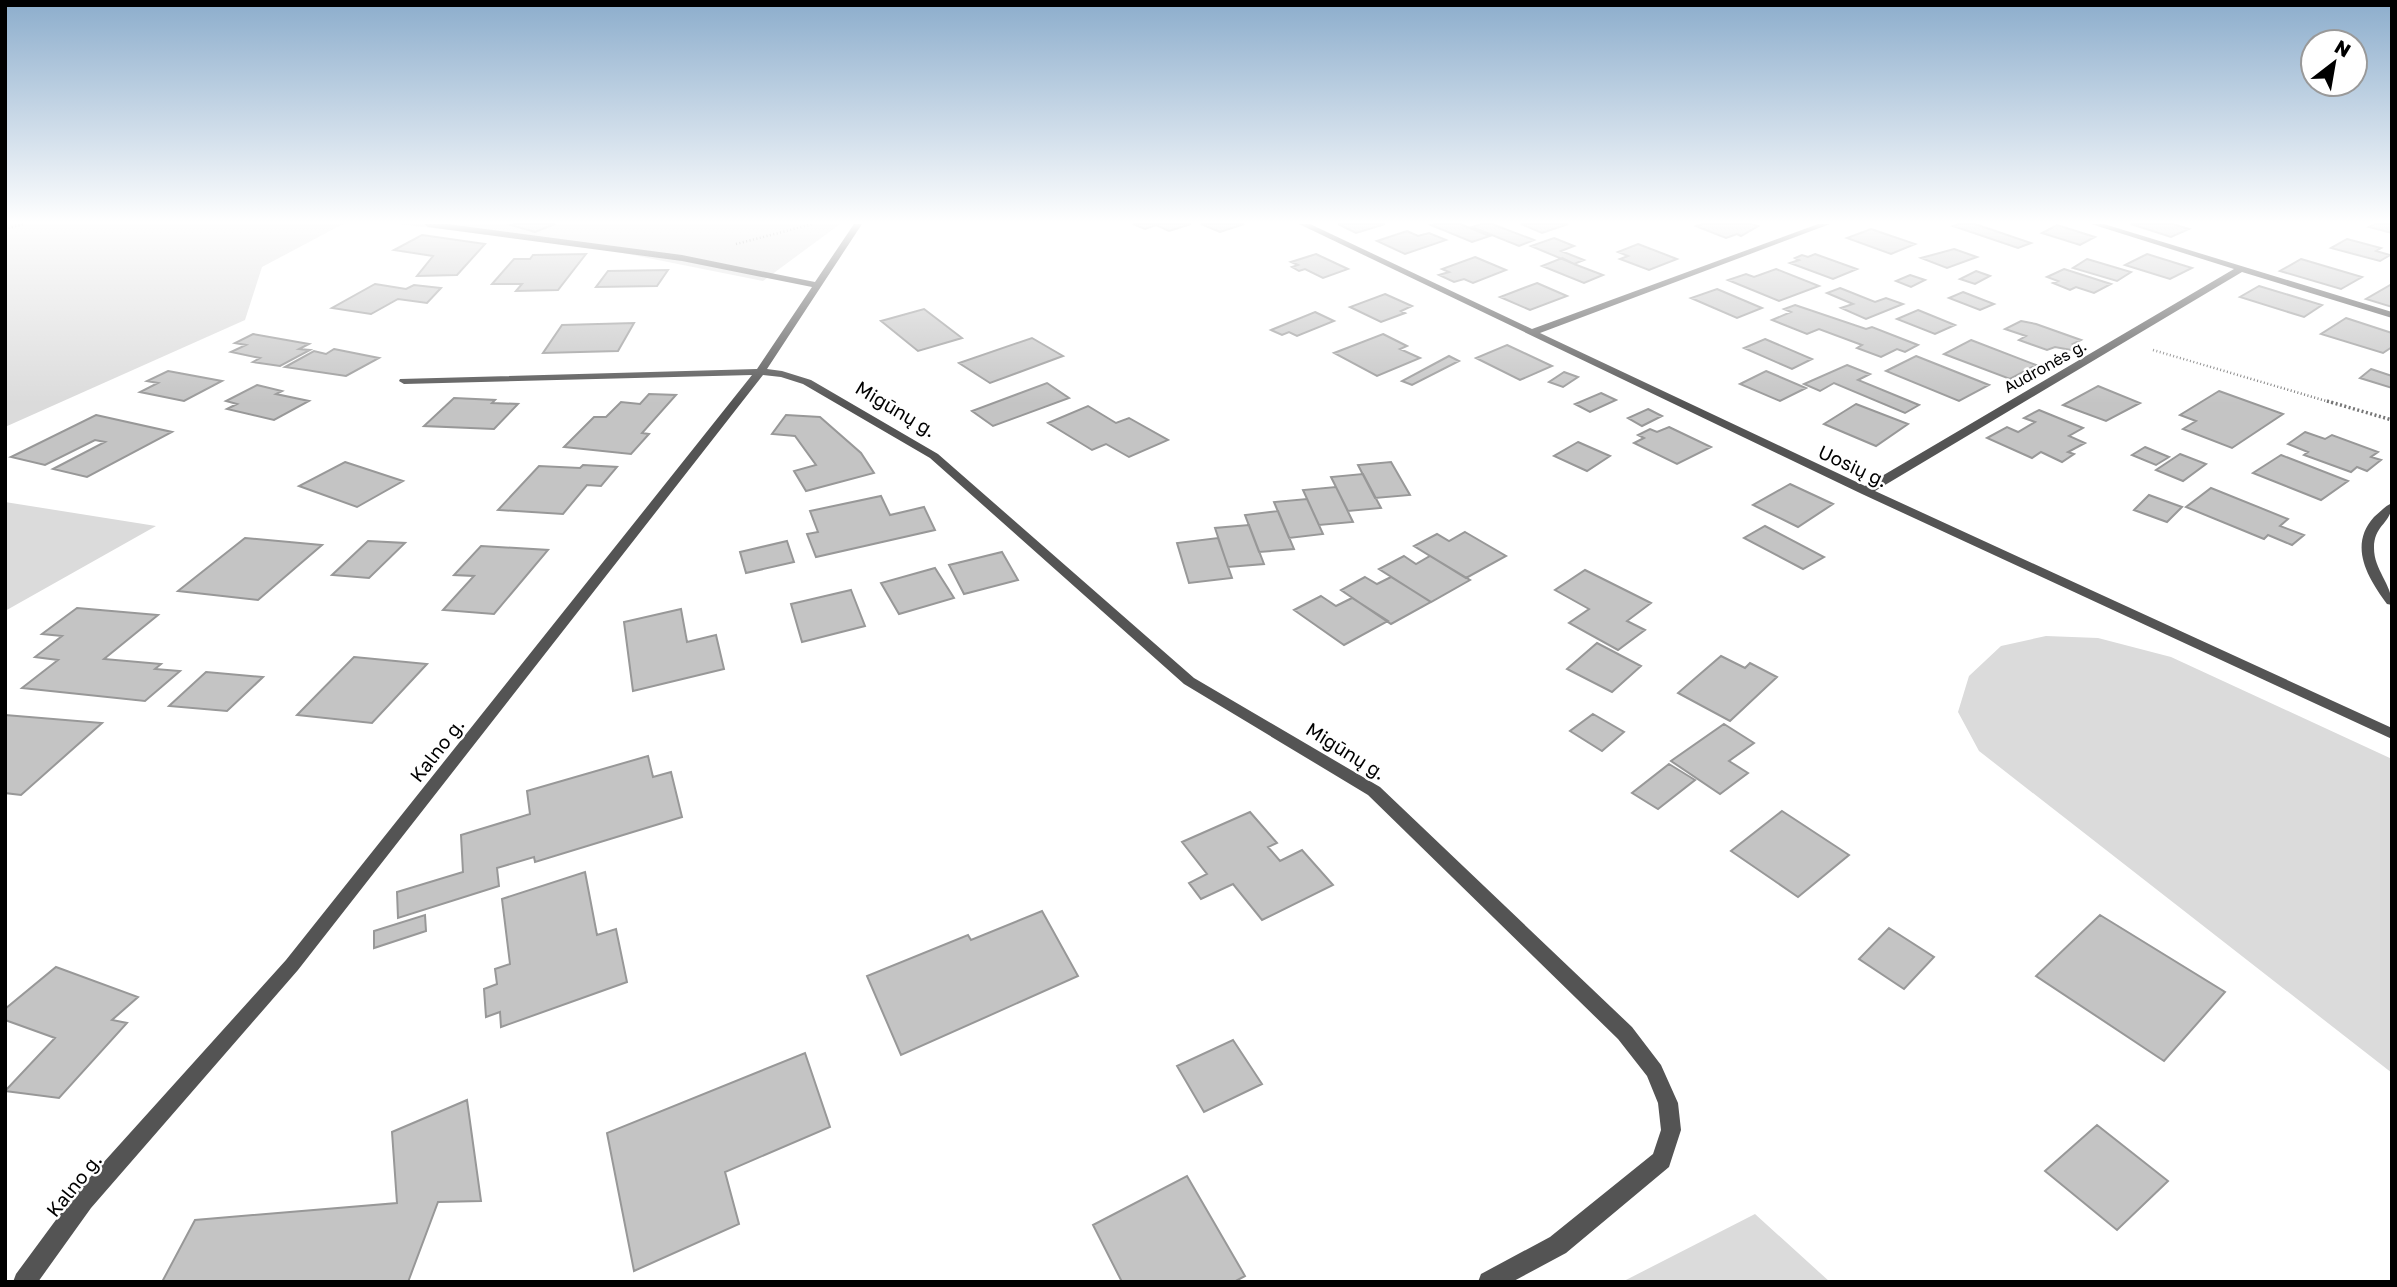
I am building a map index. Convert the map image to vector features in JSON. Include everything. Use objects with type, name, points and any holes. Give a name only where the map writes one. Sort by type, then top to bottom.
[{"type":"street","points":[[813,284],[818,285]]},
{"type":"street","name":"Uosių g.","points":[[1430,284],[1866,491],[2392,734]]},
{"type":"street","points":[[1532,332],[1662,284]]},
{"type":"street","name":"Audronės g.","points":[[1866,491],[2026,393],[2122,341],[2216,284]]},
{"type":"street","points":[[2290,284],[2392,315]]},
{"type":"street","name":"Kalno g.","points":[[24,1282],[83,1201],[292,965],[760,372],[818,285]]},
{"type":"street","name":"Migūnų g.","points":[[404,381],[760,372],[782,374],[807,382],[934,456],[1189,681],[1374,791],[1625,1033],[1654,1071],[1668,1103],[1671,1130],[1662,1160],[1558,1245],[1489,1282]]},
{"type":"street","points":[[2392,507],[2370,531],[2367,549],[2372,571],[2392,601]]},
{"type":"path","points":[[2122,341],[2392,420]]},
{"type":"shaded area","points":[[5,284],[257,284],[245,320],[5,427]]},
{"type":"shaded area","points":[[5,502],[156,526],[5,611]]},
{"type":"shaded area","points":[[2046,636],[2098,638],[2171,657],[2392,759],[2392,1073],[1979,751],[1958,712],[1969,676],[2001,646]]},
{"type":"shaded area","points":[[1755,1214],[1830,1282],[1622,1282]]},
{"type":"building","points":[[375,284],[406,289],[414,285],[441,288],[427,303],[398,299],[371,314],[332,308]]},
{"type":"building","points":[[522,284],[563,284],[558,290],[516,291]]},
{"type":"building","points":[[598,284],[658,284],[657,286],[596,287]]},
{"type":"building","points":[[1534,284],[1567,296],[1530,310],[1500,297]]},
{"type":"building","points":[[1738,284],[1819,286],[1779,301]]},
{"type":"building","points":[[2056,284],[2111,284],[2094,293],[2076,287],[2070,290]]},
{"type":"building","points":[[2324,284],[2350,284],[2341,289]]},
{"type":"building","points":[[2392,284],[2392,284],[2392,307],[2366,299]]},
{"type":"building","points":[[2259,286],[2322,305],[2304,317],[2240,297]]},
{"type":"building","points":[[1840,288],[1875,302],[1886,298],[1903,304],[1866,319],[1841,308],[1853,304],[1827,293]]},
{"type":"building","points":[[1717,289],[1762,308],[1737,318],[1691,298]]},
{"type":"building","points":[[1963,292],[1994,304],[1980,310],[1949,298]]},
{"type":"building","points":[[1385,294],[1412,306],[1401,311],[1405,313],[1381,322],[1350,307]]},
{"type":"building","points":[[1795,305],[1866,329],[1872,327],[1918,345],[1905,352],[1897,349],[1881,357],[1857,348],[1862,345],[1819,329],[1807,334],[1772,320],[1791,312],[1784,309]]},
{"type":"building","points":[[924,309],[962,338],[918,351],[881,321]]},
{"type":"building","points":[[1918,310],[1955,325],[1935,334],[1897,319]]},
{"type":"building","points":[[1315,312],[1334,321],[1297,336],[1289,332],[1282,335],[1271,330]]},
{"type":"building","points":[[2346,318],[2392,333],[2392,347],[2383,353],[2321,334]]},
{"type":"building","points":[[2021,321],[2081,340],[2073,344],[2078,346],[2071,350],[2055,347],[2047,350],[2019,340],[2026,336],[2005,329]]},
{"type":"building","points":[[634,323],[618,351],[543,353],[562,325]]},
{"type":"building","points":[[253,334],[309,344],[299,349],[310,350],[280,366],[253,362],[260,358],[231,352],[246,345],[235,343]]},
{"type":"building","points":[[1383,334],[1407,346],[1400,349],[1420,358],[1377,376],[1334,353]]},
{"type":"building","points":[[1032,338],[1063,356],[990,383],[959,363]]},
{"type":"building","points":[[1765,339],[1812,359],[1792,369],[1744,348]]},
{"type":"building","points":[[1971,340],[2036,365],[2010,379],[1944,354]]},
{"type":"building","points":[[1507,345],[1552,366],[1520,380],[1476,358]]},
{"type":"building","points":[[334,349],[379,358],[346,376],[285,367],[314,351],[326,354]]},
{"type":"building","points":[[1449,356],[1459,361],[1412,385],[1402,381]]},
{"type":"building","points":[[1916,356],[1989,385],[1959,401],[1886,371]]},
{"type":"building","points":[[1847,365],[1870,374],[1858,380],[1919,405],[1905,413],[1834,383],[1820,391],[1804,384]]},
{"type":"building","points":[[2371,369],[2392,376],[2392,388],[2360,378]]},
{"type":"building","points":[[168,371],[222,381],[184,401],[140,392],[158,383],[147,381]]},
{"type":"building","points":[[1766,371],[1806,388],[1780,401],[1740,384]]},
{"type":"building","points":[[1564,372],[1578,377],[1563,387],[1549,382]]},
{"type":"building","points":[[1047,383],[1069,398],[993,426],[972,411]]},
{"type":"building","points":[[257,385],[282,391],[276,394],[309,401],[274,420],[227,409],[237,404],[226,401]]},
{"type":"building","points":[[2098,386],[2140,403],[2106,421],[2063,405]]},
{"type":"building","points":[[2219,391],[2283,414],[2232,448],[2183,429],[2196,421],[2180,415]]},
{"type":"building","points":[[1601,393],[1616,400],[1590,412],[1575,404]]},
{"type":"building","points":[[649,394],[676,395],[642,433],[649,434],[631,454],[564,447],[594,417],[606,417],[621,402],[640,404]]},
{"type":"building","points":[[454,398],[518,404],[494,429],[424,426]]},
{"type":"building","points":[[1856,404],[1908,424],[1876,446],[1824,424]]},
{"type":"building","points":[[1088,406],[1116,423],[1129,418],[1168,440],[1129,457],[1106,444],[1092,450],[1048,423]]},
{"type":"building","points":[[1648,409],[1662,416],[1642,426],[1628,418]]},
{"type":"building","points":[[2039,410],[2083,428],[2069,436],[2085,443],[2068,452],[2074,454],[2062,462],[2041,452],[2032,458],[1987,438],[2007,427],[2018,432],[2035,422],[2024,418]]},
{"type":"building","points":[[96,415],[172,432],[87,477],[53,469],[105,442],[95,440],[45,465],[11,457]]},
{"type":"building","points":[[786,415],[820,417],[861,453],[874,473],[806,491],[794,471],[816,465],[795,436],[772,434]]},
{"type":"building","points":[[1669,427],[1711,447],[1677,464],[1634,443],[1644,438],[1638,435],[1650,429],[1657,432]]},
{"type":"building","points":[[2305,432],[2325,439],[2332,435],[2378,452],[2371,457],[2381,460],[2367,471],[2357,467],[2351,472],[2304,455],[2308,452],[2288,444]]},
{"type":"building","points":[[1578,442],[1610,456],[1587,471],[1554,456]]},
{"type":"building","points":[[2145,447],[2169,457],[2156,465],[2132,455]]},
{"type":"building","points":[[2180,454],[2206,464],[2183,481],[2156,470]]},
{"type":"building","points":[[2281,455],[2348,481],[2321,500],[2253,473]]},
{"type":"building","points":[[345,462],[403,481],[357,507],[299,486]]},
{"type":"building","points":[[1391,462],[1410,495],[1375,498],[1358,465]]},
{"type":"building","points":[[583,465],[617,467],[601,486],[587,485],[563,514],[498,510],[539,466],[580,468]]},
{"type":"building","points":[[1363,474],[1381,508],[1348,511],[1331,477]]},
{"type":"building","points":[[1790,484],[1833,504],[1798,527],[1753,505]]},
{"type":"building","points":[[1336,487],[1353,522],[1319,525],[1303,490]]},
{"type":"building","points":[[2211,488],[2288,519],[2280,526],[2304,535],[2292,545],[2268,535],[2264,539],[2186,507]]},
{"type":"building","points":[[2149,495],[2182,507],[2167,522],[2134,510]]},
{"type":"building","points":[[881,496],[890,515],[924,507],[935,530],[816,557],[807,534],[818,532],[810,511]]},
{"type":"building","points":[[1307,499],[1323,534],[1289,538],[1274,502]]},
{"type":"building","points":[[1278,511],[1294,549],[1259,552],[1245,515]]},
{"type":"building","points":[[1249,525],[1264,564],[1228,567],[1215,528]]},
{"type":"building","points":[[1765,526],[1824,557],[1803,569],[1744,538]]},
{"type":"building","points":[[1465,532],[1506,556],[1466,578],[1414,546],[1437,534],[1449,541]]},
{"type":"building","points":[[245,538],[322,545],[258,600],[178,591]]},
{"type":"building","points":[[1218,538],[1232,578],[1189,583],[1177,543]]},
{"type":"building","points":[[368,541],[405,543],[369,578],[332,575]]},
{"type":"building","points":[[787,541],[794,562],[746,573],[740,552]]},
{"type":"building","points":[[481,546],[548,550],[494,614],[443,610],[474,576],[454,575]]},
{"type":"building","points":[[1002,552],[1018,580],[964,594],[949,565]]},
{"type":"building","points":[[1404,556],[1416,564],[1430,556],[1470,580],[1431,602],[1379,569]]},
{"type":"building","points":[[935,568],[954,598],[899,614],[881,583]]},
{"type":"building","points":[[1585,570],[1651,603],[1627,621],[1645,630],[1618,650],[1569,623],[1589,609],[1555,590]]},
{"type":"building","points":[[1365,577],[1377,584],[1391,577],[1431,602],[1391,624],[1341,590]]},
{"type":"building","points":[[851,590],[865,626],[802,642],[791,604]]},
{"type":"building","points":[[1321,596],[1336,606],[1352,598],[1388,621],[1344,645],[1294,610]]},
{"type":"building","points":[[77,608],[158,615],[104,659],[161,664],[155,669],[180,671],[145,701],[22,688],[58,660],[35,657],[62,636],[42,634]]},
{"type":"building","points":[[681,609],[687,642],[716,635],[724,669],[633,691],[624,622]]},
{"type":"building","points":[[1597,643],[1641,666],[1612,692],[1567,669]]},
{"type":"building","points":[[1721,656],[1745,668],[1750,663],[1777,677],[1730,721],[1678,693]]},
{"type":"building","points":[[354,657],[427,664],[372,723],[297,715]]},
{"type":"building","points":[[206,672],[263,677],[227,711],[169,706]]},
{"type":"building","points":[[1593,714],[1624,732],[1602,751],[1570,731]]},
{"type":"building","points":[[5,715],[102,723],[21,795],[5,793]]},
{"type":"building","points":[[1724,724],[1754,743],[1729,761],[1748,773],[1720,794],[1671,761]]},
{"type":"building","points":[[648,756],[653,777],[671,772],[682,817],[535,862],[534,857],[497,868],[499,886],[398,918],[397,892],[463,872],[461,835],[530,814],[527,791]]},
{"type":"building","points":[[1669,764],[1695,780],[1658,809],[1632,793]]},
{"type":"building","points":[[1782,811],[1849,855],[1798,897],[1731,851]]},
{"type":"building","points":[[1250,812],[1277,843],[1268,847],[1280,861],[1302,850],[1333,885],[1262,920],[1233,884],[1201,899],[1189,883],[1207,874],[1182,842]]},
{"type":"building","points":[[585,872],[597,935],[616,929],[627,982],[501,1027],[500,1012],[486,1017],[484,989],[497,984],[495,969],[510,964],[502,899]]},
{"type":"building","points":[[1042,911],[1078,976],[901,1055],[867,976],[968,935],[971,940]]},
{"type":"building","points":[[425,915],[426,931],[374,948],[374,931]]},
{"type":"building","points":[[2100,915],[2225,992],[2164,1061],[2036,976]]},
{"type":"building","points":[[1889,928],[1934,957],[1904,989],[1859,959]]},
{"type":"building","points":[[56,967],[138,997],[112,1020],[127,1023],[59,1098],[5,1091],[55,1038],[5,1020],[5,1009]]},
{"type":"building","points":[[1233,1040],[1262,1084],[1204,1112],[1177,1066]]},
{"type":"building","points":[[805,1053],[830,1127],[725,1172],[739,1224],[634,1271],[607,1133]]},
{"type":"building","points":[[467,1100],[481,1201],[438,1202],[408,1282],[162,1282],[195,1220],[397,1203],[392,1132]]},
{"type":"building","points":[[2097,1125],[2168,1181],[2117,1230],[2045,1171]]},
{"type":"building","points":[[1187,1176],[1245,1276],[1234,1282],[1122,1282],[1093,1225]]}]
